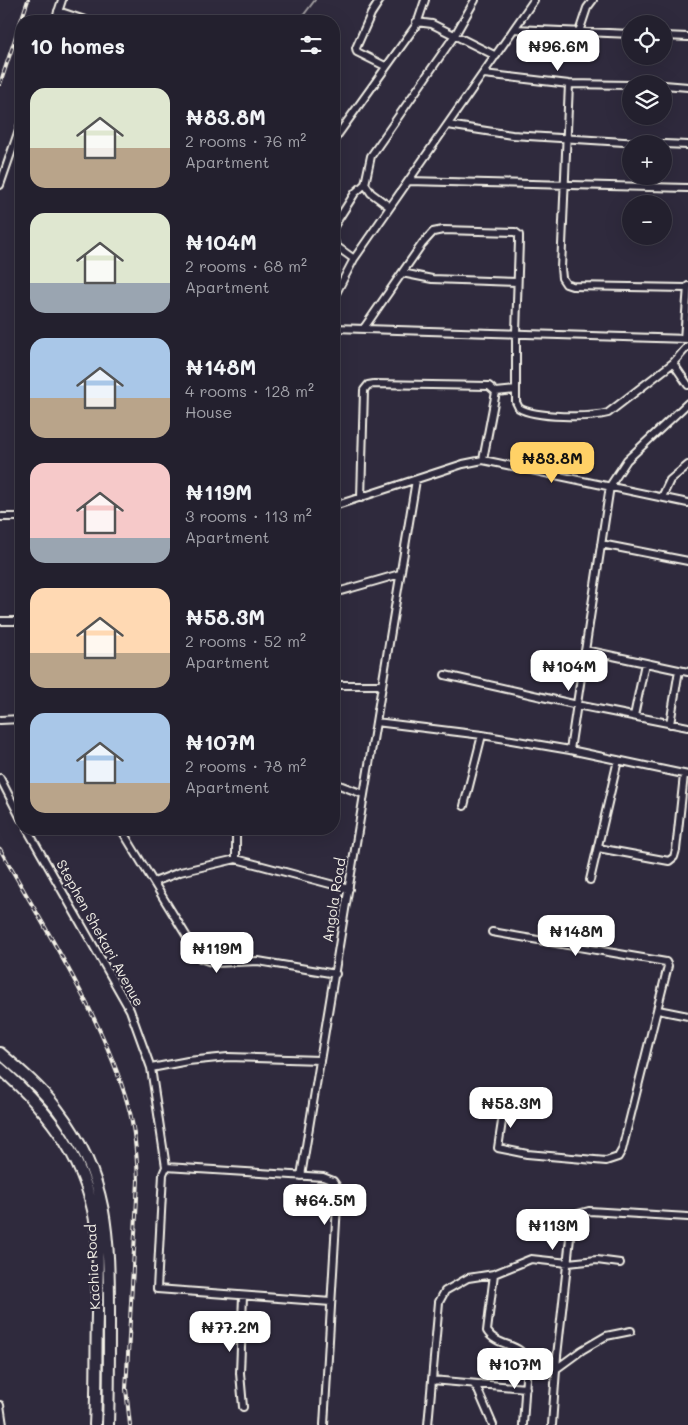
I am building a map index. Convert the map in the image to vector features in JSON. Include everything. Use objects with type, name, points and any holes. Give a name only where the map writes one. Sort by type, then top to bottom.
[{"type":"main road","name":"Kachia Road","points":[[0,1053],[38,1087],[65,1120],[85,1154],[100,1195],[109,1253],[108,1425]]},
{"type":"main road","name":"Kachia Road","points":[[0,1068],[33,1099],[55,1124],[75,1158],[90,1198],[98,1252],[95,1425]]},
{"type":"street","points":[[57,15],[62,0]]},
{"type":"street","points":[[380,0],[367,22],[356,48],[357,52],[385,66]]},
{"type":"street","points":[[340,131],[416,22],[425,0]]},
{"type":"street","points":[[340,217],[355,193],[365,184],[371,156],[454,35],[475,0]]},
{"type":"street","points":[[340,286],[354,259],[534,0]]},
{"type":"street","points":[[579,32],[587,8],[593,0]]},
{"type":"street","points":[[58,10],[72,15]]},
{"type":"street","points":[[416,22],[432,24],[496,56]]},
{"type":"street","points":[[515,29],[622,34]]},
{"type":"street","points":[[672,36],[688,36]]},
{"type":"street","points":[[484,74],[569,84],[622,85]]},
{"type":"street","points":[[340,328],[686,339],[688,287],[572,286],[566,284],[562,278],[569,84]]},
{"type":"street","points":[[672,86],[688,87]]},
{"type":"street","points":[[448,125],[493,133],[567,140],[622,142]]},
{"type":"street","points":[[0,185],[15,141]]},
{"type":"street","points":[[672,144],[688,145]]},
{"type":"street","points":[[409,181],[688,188]]},
{"type":"street","points":[[365,184],[371,193],[390,207]]},
{"type":"street","points":[[364,328],[422,244],[434,232],[443,230],[515,232],[519,235],[520,242],[516,333],[516,402],[519,408],[526,412],[597,416],[608,413],[620,406],[673,363],[688,346]]},
{"type":"street","points":[[340,249],[354,259]]},
{"type":"street","points":[[402,273],[432,279],[517,282]]},
{"type":"street","points":[[673,363],[688,386]]},
{"type":"street","points":[[361,498],[364,390],[374,384],[489,386],[494,388],[496,392],[484,460]]},
{"type":"street","points":[[496,392],[516,390]]},
{"type":"street","points":[[570,750],[610,486],[627,460],[688,403]]},
{"type":"street","points":[[340,504],[462,464],[484,460],[688,503]]},
{"type":"street","points":[[662,497],[670,480],[679,470],[688,465]]},
{"type":"street","name":"Angola Road","points":[[301,1176],[336,974],[363,794],[416,480]]},
{"type":"street","points":[[0,517],[15,517]]},
{"type":"street","points":[[601,544],[688,561]]},
{"type":"street","points":[[340,591],[400,574]]},
{"type":"street","points":[[0,621],[15,621]]},
{"type":"street","points":[[585,650],[688,672]]},
{"type":"street","points":[[634,716],[645,663]]},
{"type":"street","points":[[670,724],[679,670]]},
{"type":"street","points":[[445,675],[688,727]]},
{"type":"street","points":[[340,685],[381,685]]},
{"type":"street","points":[[0,720],[15,719]]},
{"type":"street","points":[[376,722],[482,735],[570,750],[686,775],[674,857],[669,861],[598,848]]},
{"type":"street","points":[[464,806],[482,735]]},
{"type":"street","points":[[590,880],[618,760]]},
{"type":"street","points":[[0,778],[15,807]]},
{"type":"street","points":[[340,785],[363,794]]},
{"type":"street","name":"Stephen Shekari Avenue","points":[[30,835],[130,1010],[152,1068],[166,1167],[162,1174],[157,1289],[243,1296]]},
{"type":"street","points":[[124,835],[200,958],[214,963],[258,961],[336,974]]},
{"type":"street","points":[[236,835],[236,858]]},
{"type":"street","points":[[154,882],[180,872],[236,858],[349,888]]},
{"type":"street","points":[[492,932],[666,962],[668,966],[622,1150],[614,1159],[606,1161],[527,1154],[498,1148],[506,1095]]},
{"type":"street","points":[[658,1010],[688,1016]]},
{"type":"street","points":[[152,1068],[228,1056],[320,1060]]},
{"type":"street","points":[[166,1167],[323,1177],[333,1181],[338,1188],[324,1425]]},
{"type":"street","points":[[552,1425],[572,1220],[579,1213],[589,1211],[688,1217]]},
{"type":"street","points":[[428,1425],[440,1297],[445,1291],[468,1278],[494,1274],[531,1259],[568,1263],[597,1260],[620,1263]]},
{"type":"street","points":[[494,1274],[487,1331],[490,1337],[521,1350],[526,1355],[523,1425]]},
{"type":"street","points":[[243,1407],[240,1373],[243,1296],[332,1302]]},
{"type":"street","points":[[556,1369],[582,1350],[606,1336],[631,1331]]},
{"type":"street","points":[[432,1380],[526,1388]]},
{"type":"street","points":[[472,1383],[477,1388],[493,1425]]},
{"type":"street","points":[[0,1405],[3,1425]]},
{"type":"waterway","points":[[304,15],[315,0]]},
{"type":"railway","points":[[23,15],[28,0]]},
{"type":"railway","points":[[0,84],[15,39]]},
{"type":"railway","points":[[0,849],[72,974],[104,1040],[128,1105],[135,1143],[138,1181],[126,1389],[130,1425]]}]
